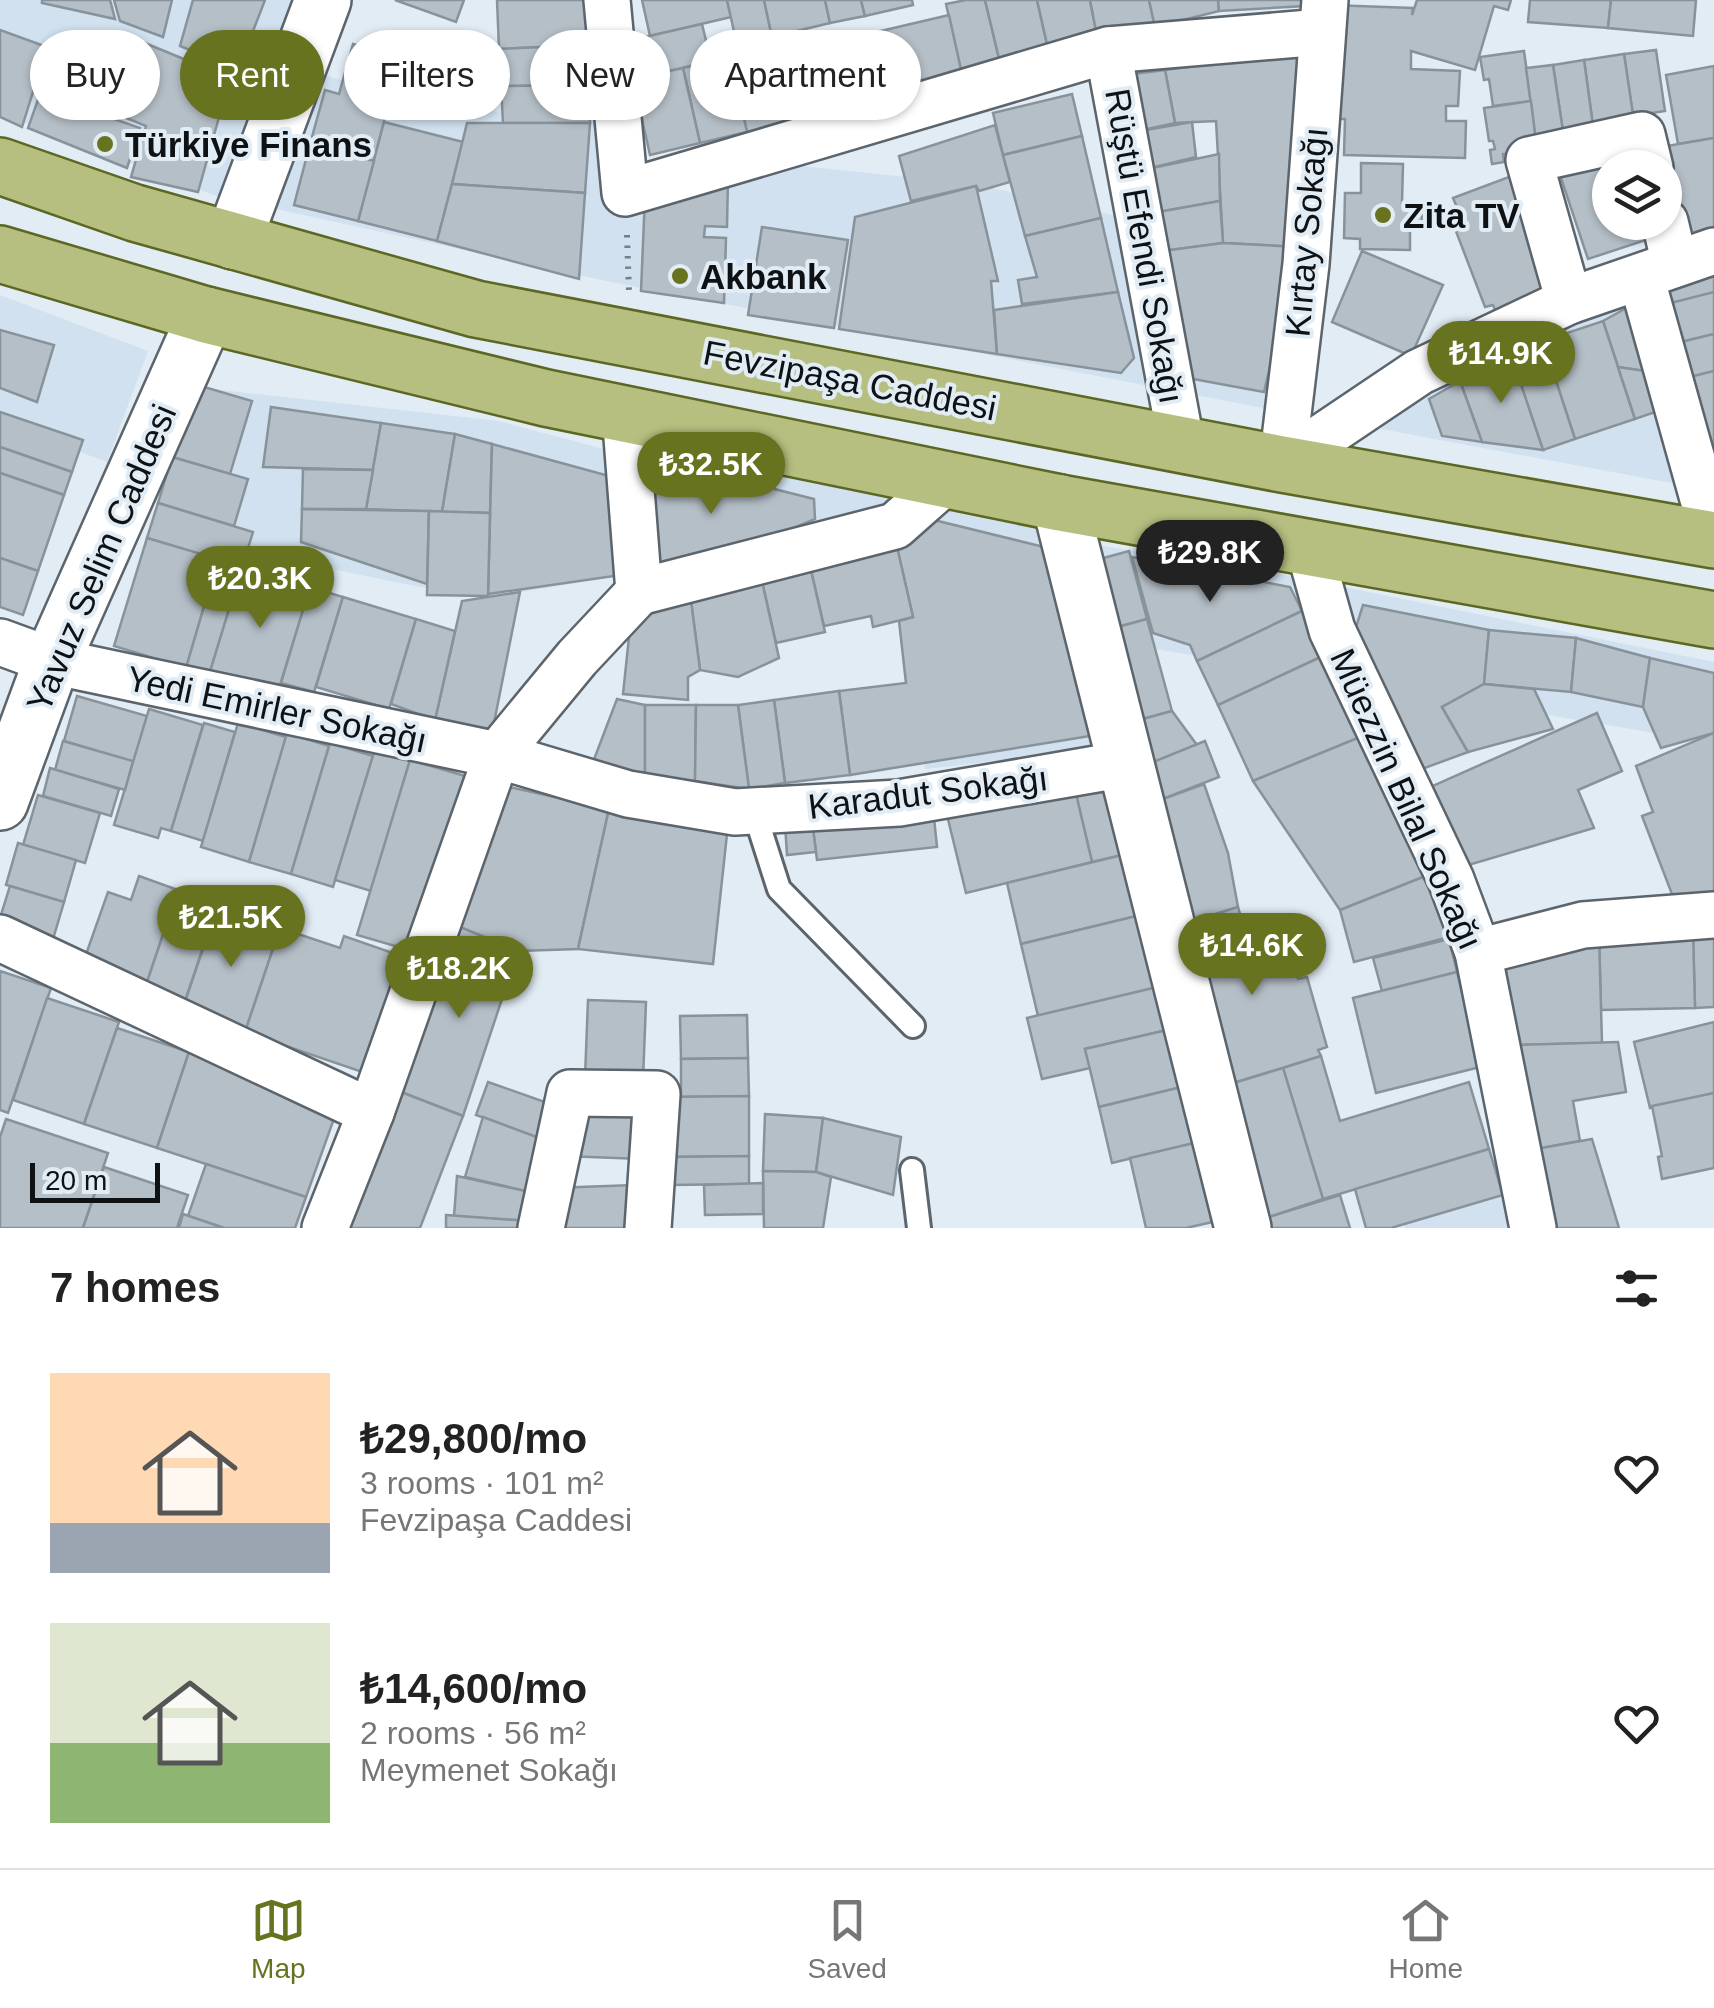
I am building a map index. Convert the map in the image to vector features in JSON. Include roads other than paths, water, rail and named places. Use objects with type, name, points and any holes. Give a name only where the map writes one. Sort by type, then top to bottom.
[{"type":"main road","points":[[206,315],[323,0]]},
{"type":"main road","name":"Fevzipaşa Caddesi","points":[[0,166],[134,214],[476,309],[1282,464],[1714,539]]},
{"type":"main road","points":[[0,254],[206,315],[527,393],[1060,503],[1714,620]]},
{"type":"main road","name":"Yavuz Selim Caddesi","points":[[0,802],[52,661],[206,315]]},
{"type":"main road","points":[[1060,503],[1243,1228]]},
{"type":"street","points":[[608,0],[625,193],[1108,50],[1324,16]]},
{"type":"street","name":"Kırtay Sokağı","points":[[1282,464],[1306,264],[1324,16]]},
{"type":"street","name":"Rüştü Efendi Sokağı","points":[[1108,50],[1181,442]]},
{"type":"street","points":[[1569,300],[1529,160],[1642,134],[1646,150]]},
{"type":"street","points":[[1282,464],[1419,372],[1674,254],[1714,539]]},
{"type":"street","points":[[625,412],[640,592]]},
{"type":"street","points":[[325,1228],[371,1112],[497,755],[576,658],[640,592],[895,526],[948,479]]},
{"type":"street","name":"Müezzin Bilal Sokağı","points":[[1309,548],[1332,630],[1451,880],[1478,952],[1532,1228]]},
{"type":"street","name":"Yedi Emirler Sokağı","points":[[0,642],[52,661],[497,755]]},
{"type":"street","name":"Karadut Sokağı","points":[[497,755],[628,794],[735,812],[899,803],[1125,764]]},
{"type":"street","points":[[1478,952],[1583,926],[1714,916]]},
{"type":"street","points":[[0,938],[371,1112]]},
{"type":"street","points":[[541,1228],[570,1094],[657,1094],[648,1228]]},
{"type":"lane","points":[[754,811],[779,889],[913,1026]]},
{"type":"lane","points":[[912,1170],[919,1228]]},
{"type":"place","name":"Türkiye Finans","points":[[105,144]]},
{"type":"place","name":"Zita TV","points":[[1383,215]]},
{"type":"place","name":"Akbank","points":[[680,276]]}]
